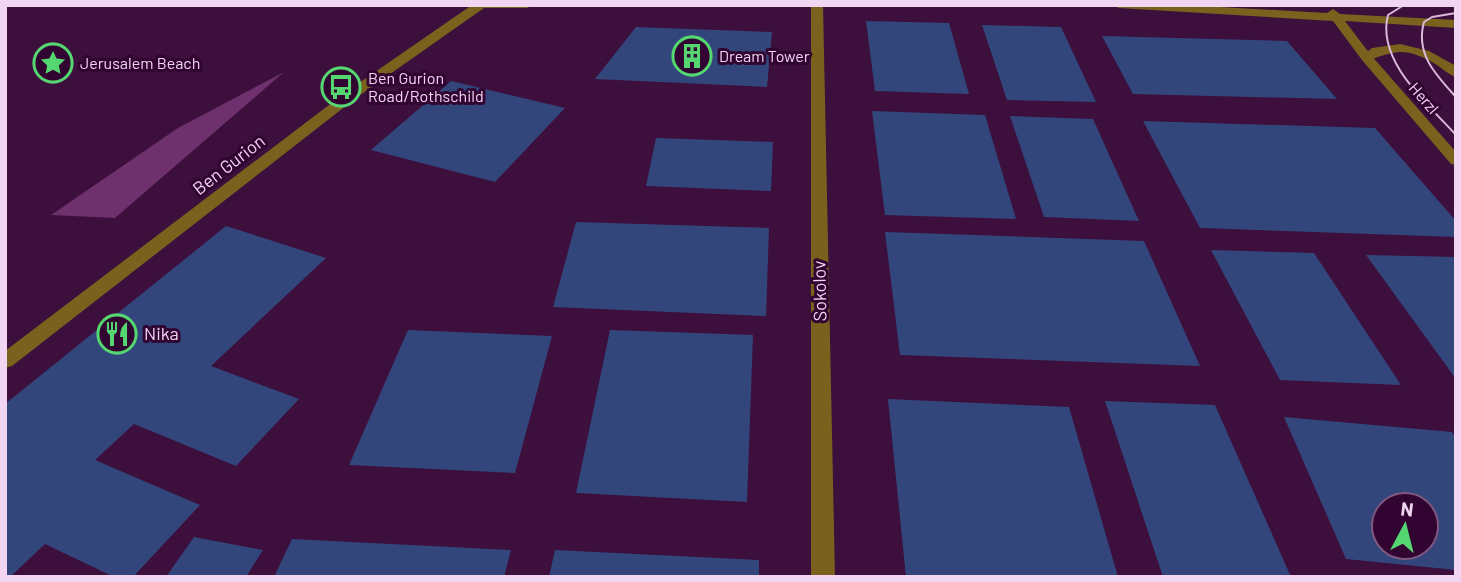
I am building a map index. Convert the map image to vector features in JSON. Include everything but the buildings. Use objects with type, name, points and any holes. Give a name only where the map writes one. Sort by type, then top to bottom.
[{"type":"street","name":"Ben Gurion","points":[[5,361],[351,95],[480,5]]},
{"type":"street","points":[[486,5],[527,5]]},
{"type":"street","name":"Sokolov","points":[[817,5],[823,577]]},
{"type":"street","points":[[1119,5],[1456,24]]},
{"type":"street","name":"Herzl","points":[[1327,5],[1366,57],[1456,161]]},
{"type":"street","points":[[1337,18],[1347,5]]},
{"type":"street","name":"Herzl","points":[[1366,57],[1374,51],[1388,48],[1422,52],[1456,73]]},
{"type":"shaded area","points":[[284,72],[115,218],[51,215],[178,128]]},
{"type":"tram line","points":[[1404,5],[1388,15],[1386,32],[1390,49],[1407,81],[1456,135]]},
{"type":"tram line","points":[[1456,13],[1432,17],[1424,22],[1422,34],[1422,44],[1429,63],[1456,97]]},
{"type":"place","name":"Dream Tower","points":[[692,56]]},
{"type":"place","name":"Jerusalem Beach","points":[[53,63]]},
{"type":"place","name":"Ben Gurion Road/Rothschild","points":[[341,87]]},
{"type":"place","name":"Nika","points":[[117,334]]}]
